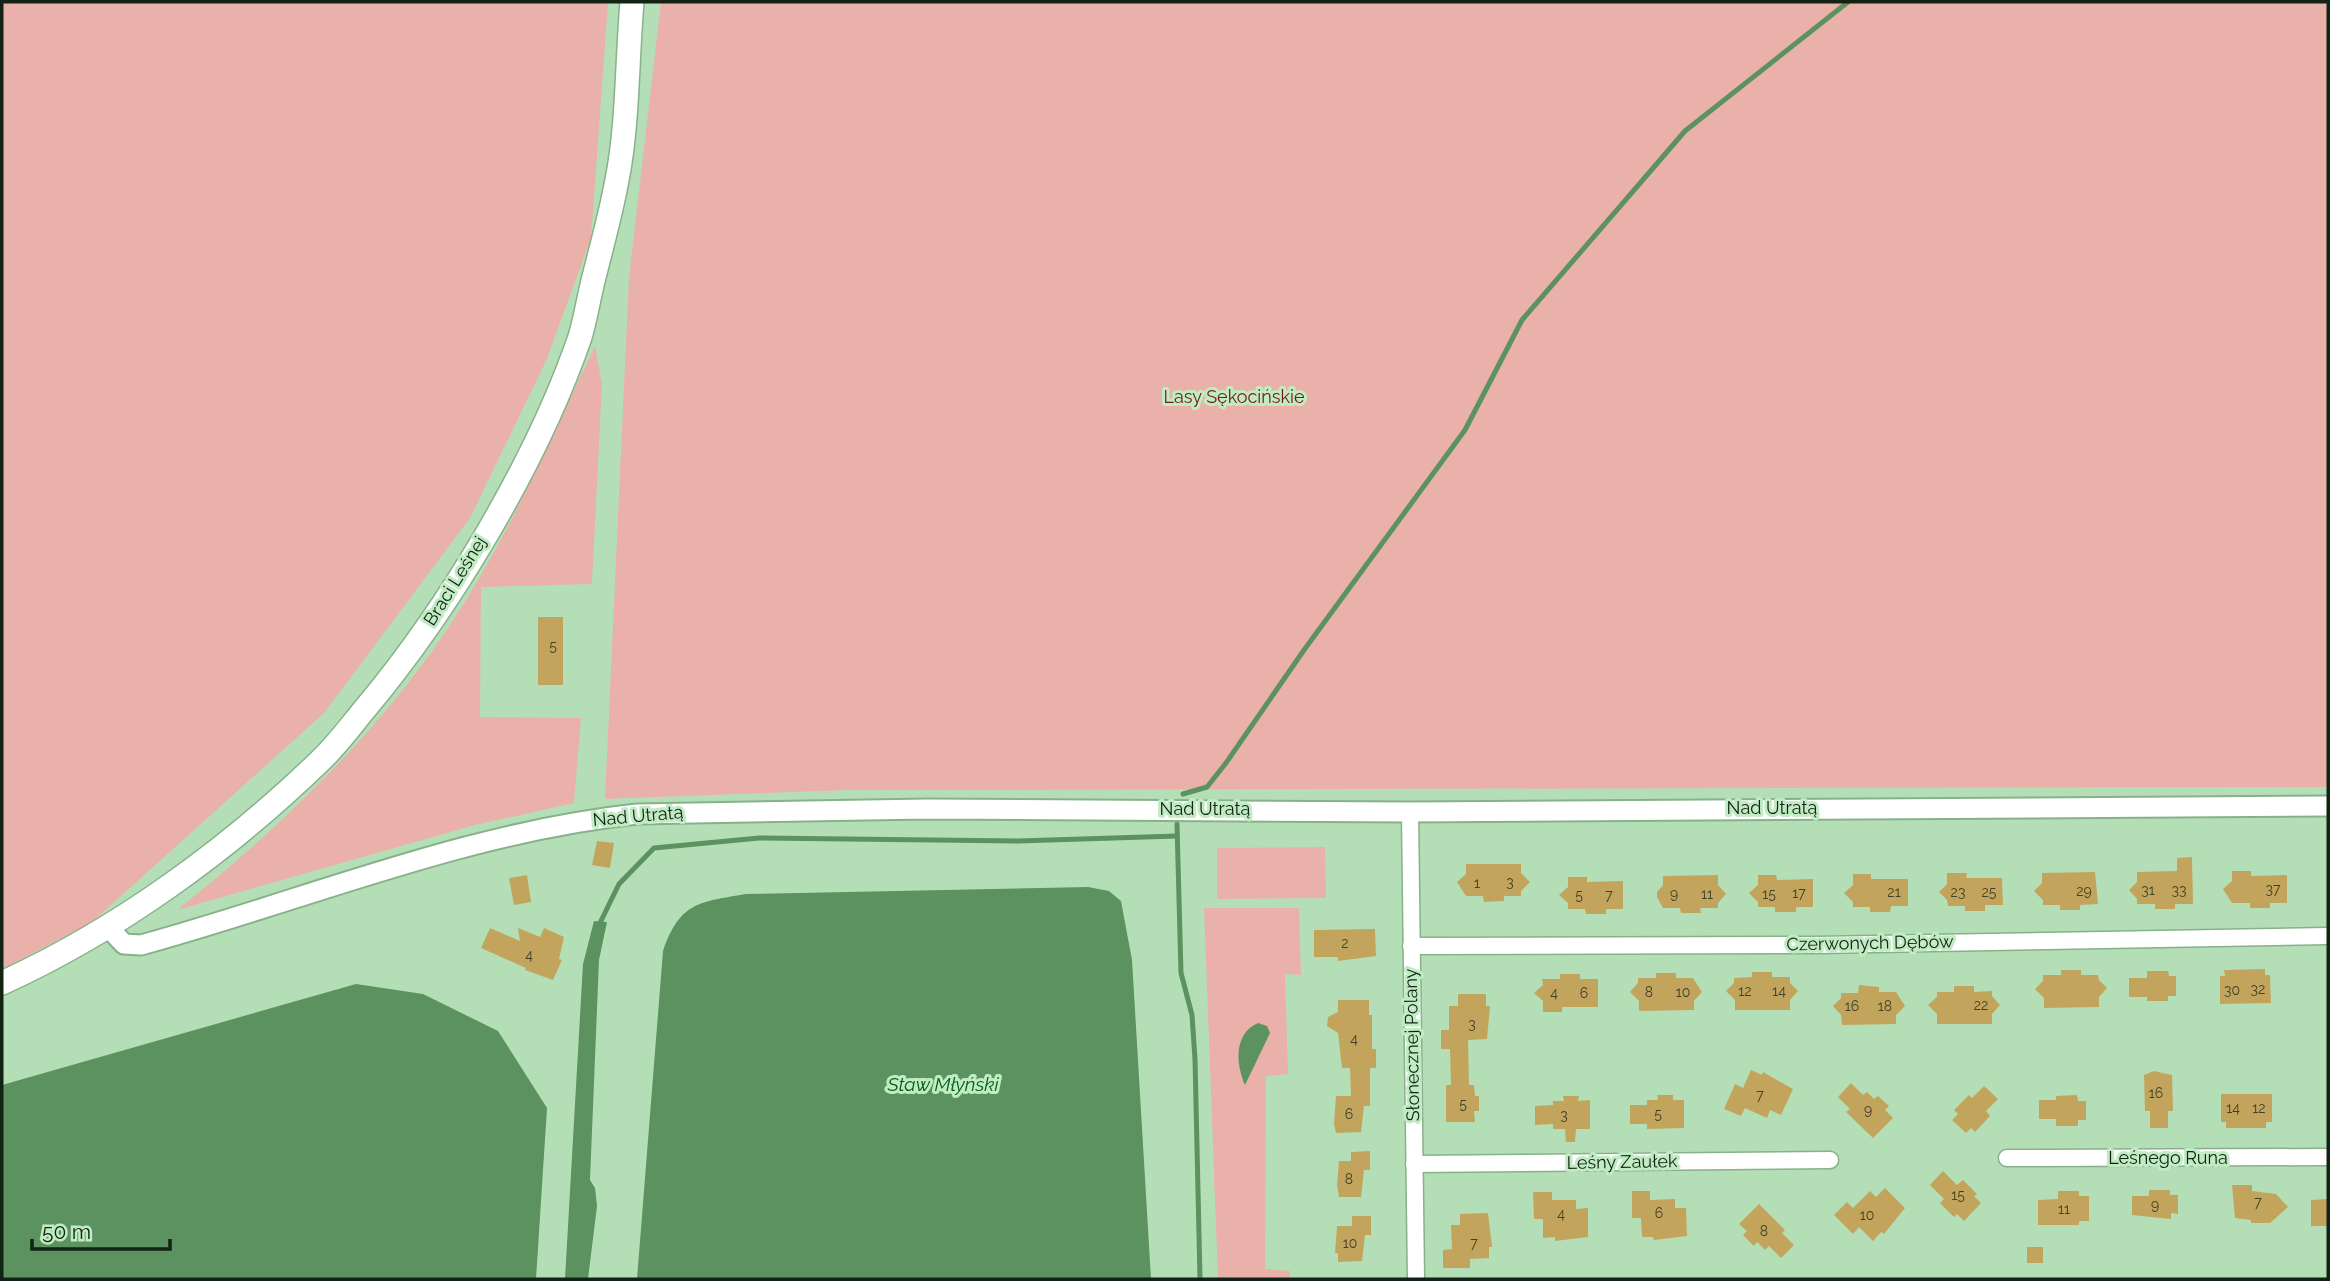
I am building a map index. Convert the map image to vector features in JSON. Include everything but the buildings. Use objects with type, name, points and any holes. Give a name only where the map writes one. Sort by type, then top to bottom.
[{"type":"main road","name":"Braci Leśnej","points":[[2,983],[39,967],[107,927],[182,876],[264,811],[322,760],[398,669],[502,506],[580,336],[618,178],[632,2]]},
{"type":"street","name":"Nad Utratą","points":[[107,927],[124,944],[141,945],[470,846],[596,818],[637,814],[927,809],[1410,812],[2328,806]]},
{"type":"street","name":"Słonecznej Polany","points":[[1410,812],[1416,1279]]},
{"type":"street","name":"Czerwonych Dębów","points":[[1411,946],[1817,945],[2328,936]]},
{"type":"street","name":"Leśnego Runa","points":[[2007,1158],[2328,1157]]},
{"type":"street","name":"Leśny Zaułek","points":[[1414,1164],[1830,1160]]},
{"type":"green space","points":[[2,2],[608,2],[591,238],[546,361],[470,518],[324,713],[91,923],[2,969]]},
{"type":"green space","name":"Lasy Sękocińskie","points":[[661,2],[2328,2],[2328,787],[846,790],[605,799],[629,277]]},
{"type":"green space","points":[[595,346],[602,384],[592,584],[481,587],[480,717],[581,718],[574,803],[475,825],[177,910],[283,819],[351,751],[412,678],[484,571]]},
{"type":"green space","points":[[1325,847],[1326,898],[1217,899],[1217,848]]},
{"type":"green space","points":[[1204,908],[1299,908],[1301,975],[1285,974],[1288,1074],[1266,1076],[1265,1269],[1290,1271],[1290,1279],[1218,1279]]},
{"type":"water","name":"Staw Młyński","points":[[1088,887],[1109,891],[1121,901],[1132,960],[1151,1279],[637,1279],[663,951],[684,914],[693,907],[716,899],[746,894]]},
{"type":"water","points":[[594,921],[607,922],[599,960],[590,1180],[595,1188],[597,1206],[588,1279],[565,1279],[583,964]]},
{"type":"water","points":[[356,984],[423,994],[498,1031],[547,1108],[536,1279],[2,1279],[2,1085]]},
{"type":"water","points":[[1258,1023],[1267,1026],[1270,1033],[1245,1085],[1239,1051],[1244,1035]]},
{"type":"waterway","points":[[1183,794],[1207,787],[1226,763],[1304,650],[1465,430],[1522,320],[1685,131],[1848,2]]},
{"type":"waterway","points":[[1177,824],[1181,973],[1192,1015],[1195,1059],[1200,1279]]},
{"type":"waterway","points":[[599,925],[619,884],[654,848],[759,838],[1018,841],[1177,836]]}]
